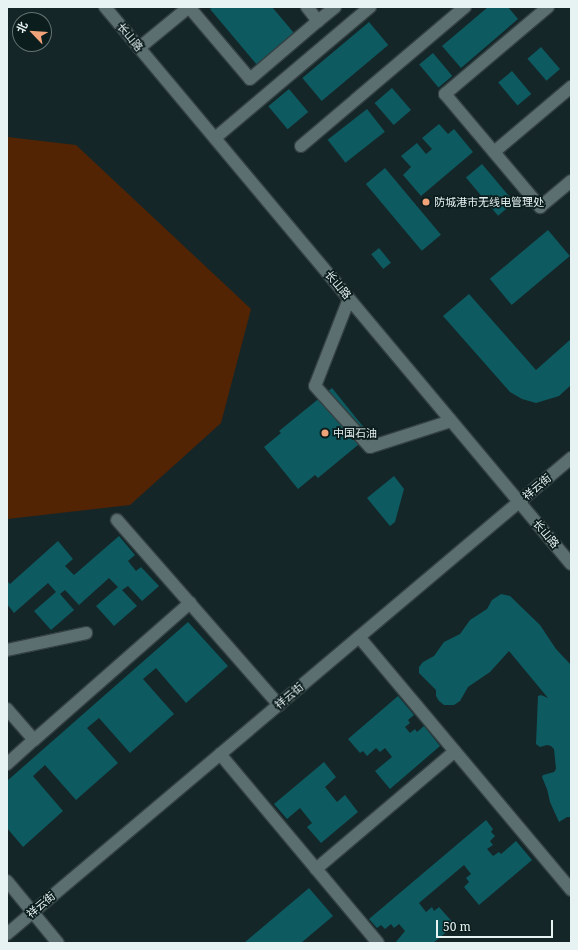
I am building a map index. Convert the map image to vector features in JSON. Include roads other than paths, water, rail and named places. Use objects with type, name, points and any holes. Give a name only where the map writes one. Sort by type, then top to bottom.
[{"type":"street","name":"长山路","points":[[105,7],[571,564]]},
{"type":"street","points":[[140,48],[189,7],[250,79],[335,7]]},
{"type":"street","points":[[307,7],[318,21]]},
{"type":"street","points":[[215,138],[370,7]]},
{"type":"street","points":[[301,146],[465,7]]},
{"type":"street","points":[[548,7],[445,94],[540,207],[571,181]]},
{"type":"street","points":[[494,152],[571,87]]},
{"type":"street","points":[[349,299],[315,386],[370,447],[451,421]]},
{"type":"street","name":"祥云街","points":[[7,934],[571,458]]},
{"type":"street","points":[[117,520],[279,705]]},
{"type":"street","points":[[7,764],[190,603]]},
{"type":"street","points":[[7,650],[86,633]]},
{"type":"street","points":[[359,637],[571,890]]},
{"type":"street","points":[[7,709],[34,740]]},
{"type":"street","points":[[316,869],[455,751]]},
{"type":"street","points":[[220,754],[378,943]]},
{"type":"street","points":[[7,881],[58,943]]},
{"type":"place","name":"防城港市无线电管理处","points":[[426,202]]},
{"type":"place","name":"中国石油","points":[[325,433]]}]
